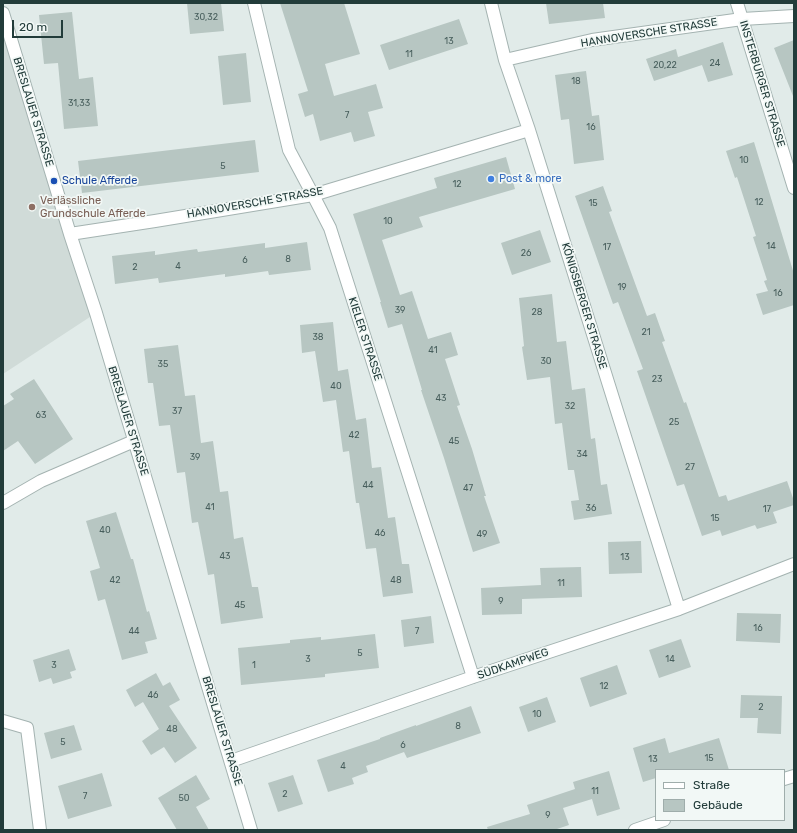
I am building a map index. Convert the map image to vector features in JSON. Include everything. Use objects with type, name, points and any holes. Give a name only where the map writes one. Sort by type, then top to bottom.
[{"type":"street","name":"KIELER STRASSE","points":[[254,3],[289,150],[330,228],[473,677]]},
{"type":"street","name":"KÖNIGSBERGER STRASSE","points":[[491,3],[505,60],[529,130],[678,608]]},
{"type":"street","name":"INSTERBURGER STRASSE","points":[[737,3],[794,188]]},
{"type":"street","name":"BRESLAUER STRASSE","points":[[3,13],[70,234],[96,312],[251,830]]},
{"type":"street","name":"HANNOVERSCHE STRASSE","points":[[505,60],[592,40],[742,19],[794,16]]},
{"type":"street","name":"HANNOVERSCHE STRASSE","points":[[70,234],[313,195],[529,130]]},
{"type":"street","points":[[3,504],[41,481],[134,441]]},
{"type":"street","name":"SÜDKAMPWEG","points":[[231,761],[678,608],[794,564]]},
{"type":"street","points":[[3,721],[27,728],[40,830]]},
{"type":"street","points":[[635,830],[661,821]]},
{"type":"shaded area","name":"Verlässliche Grundschule Afferde","points":[[3,13],[96,313],[3,374]]},
{"type":"building","points":[[187,3],[221,3],[224,31],[190,34]]},
{"type":"building","points":[[280,3],[344,3],[360,54],[325,64],[334,96],[376,84],[383,108],[368,112],[375,136],[354,142],[351,132],[320,141],[313,114],[305,117],[298,94],[308,91]]},
{"type":"building","points":[[546,3],[603,3],[605,18],[549,24]]},
{"type":"building","points":[[72,12],[79,79],[93,77],[98,126],[64,129],[58,63],[44,64],[39,15]]},
{"type":"building","points":[[459,19],[468,44],[389,70],[380,45]]},
{"type":"building","points":[[794,40],[794,96],[793,96],[774,48]]},
{"type":"building","points":[[723,42],[733,75],[708,82],[702,65],[654,81],[646,59],[676,49],[678,57]]},
{"type":"building","points":[[246,53],[251,102],[223,105],[218,56]]},
{"type":"building","points":[[586,71],[592,116],[599,115],[604,160],[574,164],[569,119],[561,120],[555,75]]},
{"type":"building","points":[[255,140],[259,172],[82,193],[78,161]]},
{"type":"building","points":[[754,142],[794,274],[794,305],[763,315],[756,294],[768,291],[764,281],[767,280],[753,237],[756,236],[737,177],[735,178],[726,151]]},
{"type":"building","points":[[506,157],[515,189],[419,217],[423,227],[382,240],[400,295],[412,291],[428,339],[451,332],[458,355],[445,359],[460,405],[457,406],[472,449],[486,496],[484,496],[500,543],[473,552],[421,390],[402,324],[388,328],[353,214],[437,188],[434,178]]},
{"type":"building","points":[[603,186],[612,211],[609,212],[647,316],[655,313],[665,341],[662,342],[684,403],[686,402],[719,497],[726,495],[728,501],[787,481],[794,505],[773,512],[777,523],[757,529],[755,525],[722,536],[720,530],[702,536],[684,484],[677,486],[637,371],[643,369],[618,302],[613,304],[575,196]]},
{"type":"building","points":[[540,230],[551,262],[512,275],[501,243]]},
{"type":"building","points":[[307,242],[311,270],[269,275],[268,271],[225,277],[225,274],[159,283],[158,278],[115,284],[112,256],[155,251],[155,255],[197,249],[198,252],[265,243],[265,248]]},
{"type":"building","points":[[552,294],[557,342],[566,341],[572,390],[585,388],[591,439],[595,438],[601,485],[607,484],[612,514],[574,520],[571,501],[579,500],[574,470],[568,470],[562,423],[555,424],[550,377],[527,380],[522,347],[524,346],[519,298]]},
{"type":"building","points":[[333,322],[338,371],[348,369],[356,420],[366,418],[372,468],[381,467],[388,518],[395,517],[402,564],[409,564],[413,593],[383,597],[376,548],[366,549],[359,503],[356,503],[349,451],[343,452],[336,400],[323,402],[315,351],[302,353],[300,325]]},
{"type":"building","points":[[178,345],[185,396],[195,395],[201,443],[213,441],[220,492],[228,491],[234,539],[243,537],[252,587],[258,587],[263,618],[221,624],[214,574],[208,575],[198,522],[192,523],[185,472],[177,473],[170,425],[159,426],[153,383],[148,383],[144,349]]},
{"type":"building","points":[[34,379],[73,439],[35,464],[18,441],[3,451],[3,406],[14,399],[10,394]]},
{"type":"building","points":[[116,512],[131,559],[133,559],[147,612],[149,611],[157,639],[145,642],[148,653],[122,660],[105,599],[98,601],[90,571],[100,568],[86,521]]},
{"type":"building","points":[[641,541],[642,573],[609,574],[608,542]]},
{"type":"building","points":[[581,567],[582,597],[522,599],[522,614],[482,615],[481,588],[541,585],[540,568]]},
{"type":"building","points":[[737,613],[781,614],[780,643],[736,641]]},
{"type":"building","points":[[431,616],[434,643],[404,647],[401,620]]},
{"type":"building","points":[[375,634],[379,668],[325,674],[325,677],[241,685],[238,648],[290,643],[290,640],[321,637],[321,640]]},
{"type":"building","points":[[681,639],[691,667],[659,678],[649,650]]},
{"type":"building","points":[[69,649],[76,670],[70,672],[72,678],[53,684],[51,678],[39,682],[33,660]]},
{"type":"building","points":[[617,665],[627,694],[590,707],[580,678]]},
{"type":"building","points":[[156,673],[163,686],[170,682],[180,700],[169,706],[197,748],[175,763],[164,747],[151,755],[142,741],[159,729],[143,702],[135,707],[126,690]]},
{"type":"building","points":[[741,695],[782,696],[781,734],[757,733],[758,718],[740,718]]},
{"type":"building","points":[[547,697],[556,722],[528,732],[519,707]]},
{"type":"building","points":[[471,706],[481,733],[407,758],[404,752],[366,766],[368,772],[352,778],[354,784],[328,792],[317,760]]},
{"type":"building","points":[[74,725],[82,750],[51,759],[44,733]]},
{"type":"building","points":[[665,738],[669,753],[719,738],[729,769],[655,769],[655,778],[643,782],[633,748]]},
{"type":"building","points":[[609,771],[620,809],[597,816],[592,799],[563,808],[569,825],[554,830],[488,830],[487,827],[530,814],[527,805],[575,789],[573,782]]},
{"type":"building","points":[[102,773],[112,806],[68,819],[58,786]]},
{"type":"building","points":[[196,775],[210,799],[196,807],[209,830],[177,830],[158,798]]},
{"type":"building","points":[[293,775],[303,804],[278,812],[268,783]]},
{"type":"place","name":"Post & more","points":[[491,179]]},
{"type":"place","name":"Schule Afferde","points":[[54,181]]},
{"type":"place","name":"Verlässliche Grundschule Afferde","points":[[32,207]]}]
